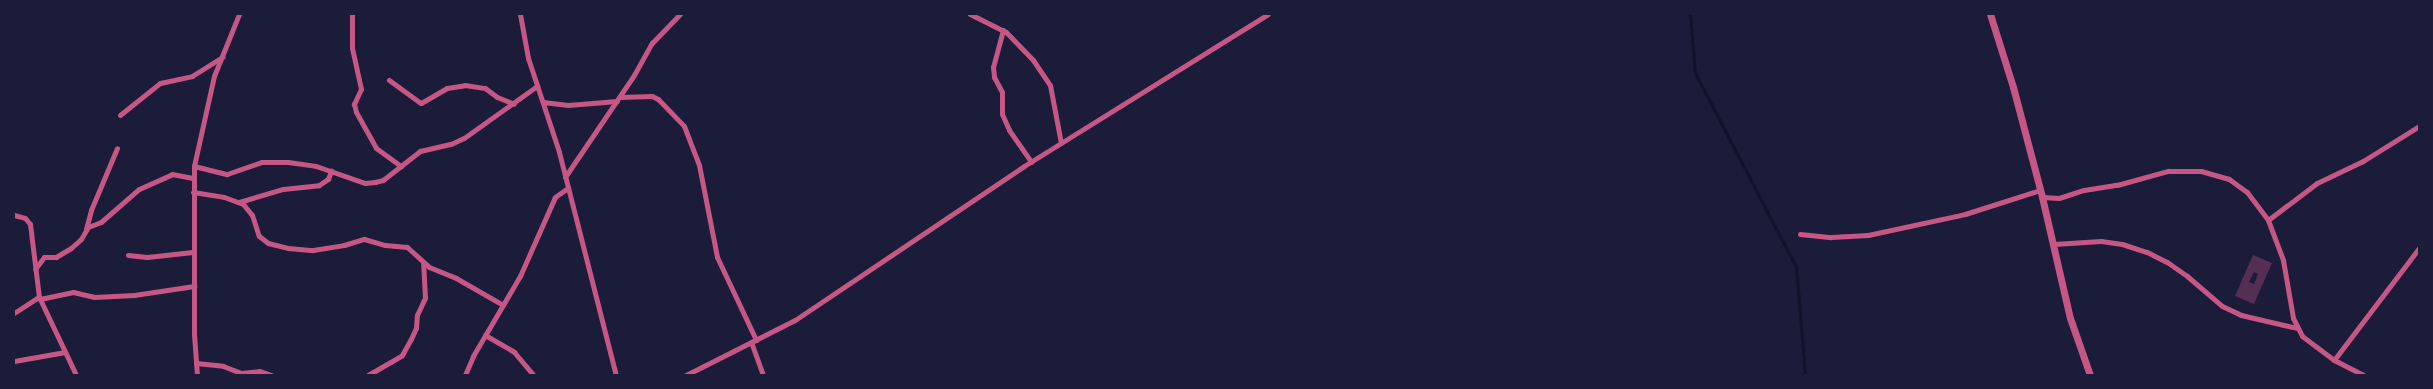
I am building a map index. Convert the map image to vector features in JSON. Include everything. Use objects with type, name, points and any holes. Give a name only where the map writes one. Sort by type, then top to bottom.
[{"type":"street","points":[[195,374],[194,166],[205,110],[222,57],[239,14]]},
{"type":"street","points":[[352,14],[352,48],[360,90],[354,104],[356,112],[376,148],[401,166]]},
{"type":"street","points":[[520,14],[528,58],[566,177],[616,375]]},
{"type":"street","points":[[566,177],[618,99],[652,43],[680,14]]},
{"type":"street","points":[[970,14],[1003,30],[1022,47],[1050,85],[1061,143]]},
{"type":"street","points":[[686,375],[754,341],[829,299],[1031,162],[1268,14]]},
{"type":"street","points":[[1990,14],[2013,87],[2041,193],[2070,318],[2090,375]]},
{"type":"street","points":[[1003,30],[993,67],[994,77],[1002,92],[1002,114],[1009,130],[1031,162]]},
{"type":"street","points":[[120,114],[160,83],[192,76],[222,57]]},
{"type":"street","points":[[389,80],[421,103],[447,88],[465,85],[485,88],[497,97],[514,104]]},
{"type":"street","points":[[194,166],[227,174],[262,162],[288,162],[370,182],[383,180],[420,151],[451,144],[464,138],[537,86]]},
{"type":"street","points":[[543,102],[568,105],[652,96],[658,99],[684,126],[699,165],[717,257],[754,341],[763,375]]},
{"type":"street","points":[[2268,220],[2317,183],[2363,161],[2419,126]]},
{"type":"street","points":[[35,269],[44,257],[56,257],[81,239],[117,148]]},
{"type":"street","points":[[193,192],[239,202],[283,189],[318,186],[328,179],[331,171]]},
{"type":"street","points":[[1800,234],[1831,237],[1868,235],[1965,214],[2041,193],[2059,198],[2084,190],[2117,185],[2168,171],[2201,171],[2219,175],[2237,184],[2257,203],[2268,220],[2282,260],[2297,328],[2308,343],[2334,360],[2363,375]]},
{"type":"street","points":[[86,230],[91,225],[101,222],[139,189],[172,174],[193,178]]},
{"type":"street","points":[[466,375],[485,335],[520,276],[555,197],[568,188]]},
{"type":"street","points":[[239,202],[252,215],[259,236],[268,243],[288,248],[312,250],[371,239],[385,245],[407,247],[423,262],[456,278],[503,305]]},
{"type":"street","points":[[14,215],[25,218],[30,224],[40,298],[76,375]]},
{"type":"street","points":[[2054,244],[2101,242],[2122,244],[2147,252],[2167,262],[2187,276],[2222,306],[2241,315],[2297,328]]},
{"type":"street","points":[[2334,360],[2419,248]]},
{"type":"street","points":[[128,254],[148,257],[193,252]]},
{"type":"street","points":[[368,375],[402,356],[411,340],[416,328],[416,315],[425,298],[423,262]]},
{"type":"street","points":[[14,313],[40,298],[72,292],[94,297],[134,295],[194,286]]},
{"type":"street","points":[[485,335],[514,352],[533,375]]},
{"type":"street","points":[[14,361],[65,352]]},
{"type":"street","points":[[196,363],[223,366],[241,373],[259,371],[271,375]]},
{"type":"building","points":[[2253,255],[2272,263],[2254,304],[2235,296]],"holes":[[[2254,272],[2258,274],[2254,284],[2249,282]]]},
{"type":"waterway","points":[[1690,14],[1695,73],[1796,267],[1805,375]]}]
